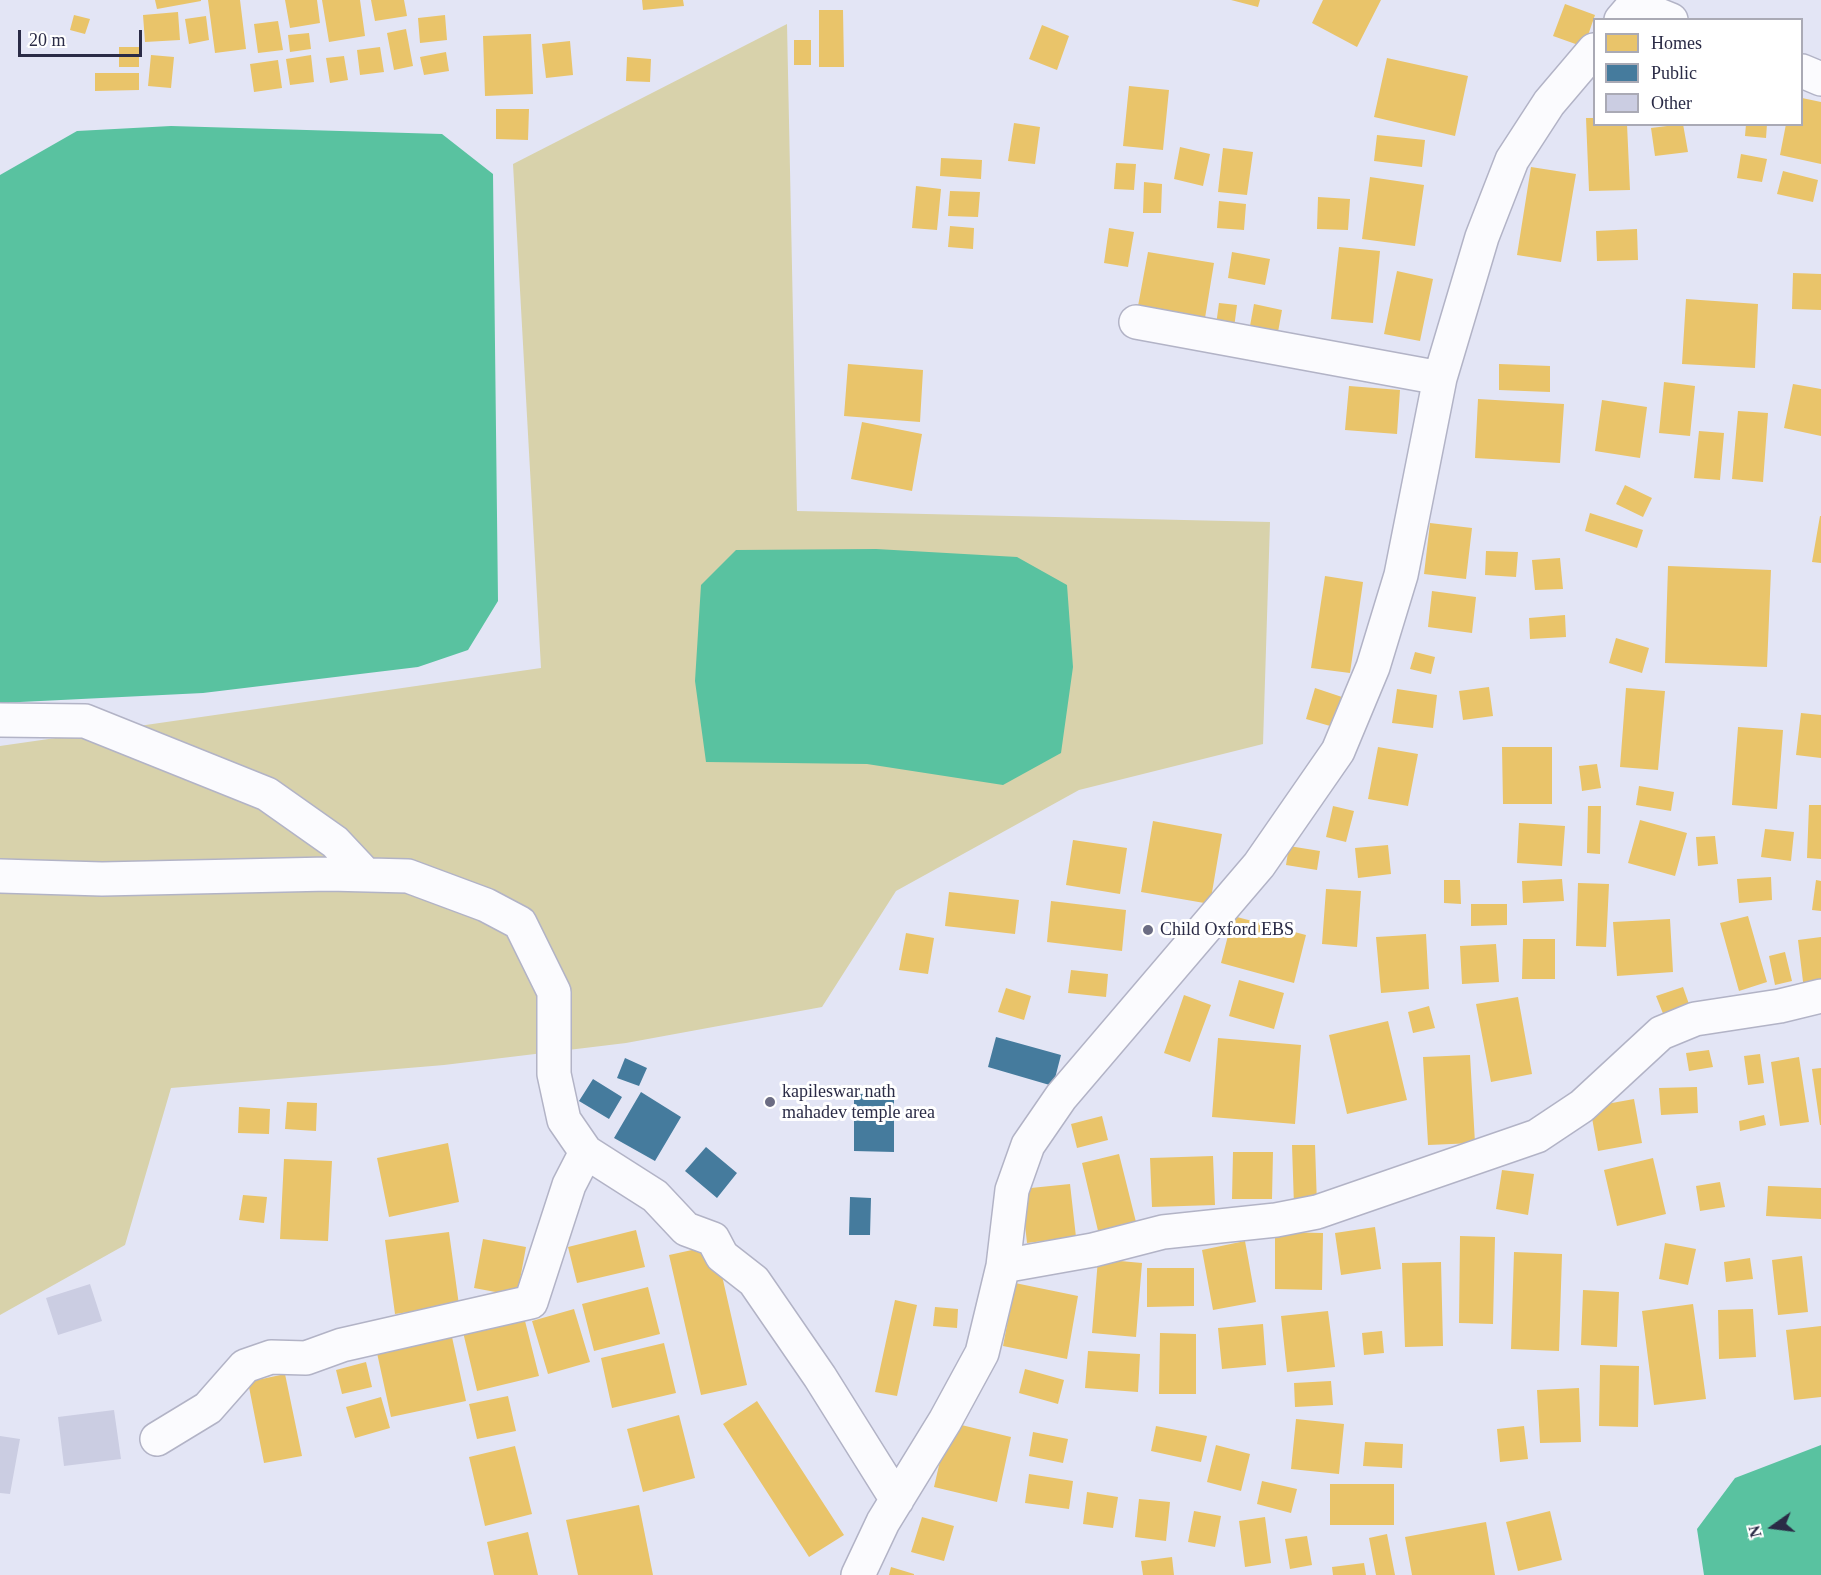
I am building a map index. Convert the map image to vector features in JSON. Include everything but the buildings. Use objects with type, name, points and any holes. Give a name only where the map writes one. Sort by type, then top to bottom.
[{"type":"street","points":[[1631,6],[1665,18]]},
{"type":"street","points":[[858,1575],[883,1522],[945,1421],[982,1353],[1003,1266],[1012,1190],[1028,1145],[1061,1097],[1259,865],[1338,751],[1373,667],[1401,574],[1440,378],[1482,237],[1512,160],[1549,103],[1593,51]]},
{"type":"street","points":[[1803,71],[1821,79]]},
{"type":"street","points":[[1136,322],[1440,378]]},
{"type":"street","points":[[0,720],[85,722],[267,794],[335,842],[366,875]]},
{"type":"street","points":[[0,876],[102,879],[408,876],[486,905],[520,923],[554,993],[554,1074],[564,1120],[585,1152],[655,1196],[686,1229],[713,1239],[722,1256],[754,1281],[820,1377],[897,1500]]},
{"type":"street","points":[[1003,1266],[1093,1250],[1163,1232],[1276,1220],[1317,1212],[1537,1136],[1582,1106],[1661,1033],[1695,1019],[1780,1006],[1821,996]]},
{"type":"street","points":[[158,1439],[208,1408],[245,1366],[271,1357],[306,1358],[342,1345],[531,1302],[569,1185],[585,1152]]},
{"type":"shaded area","points":[[787,24],[797,511],[1270,522],[1263,744],[1079,790],[896,891],[822,1007],[626,1043],[444,1065],[171,1088],[125,1245],[0,1315],[0,746],[541,668],[513,164]]},
{"type":"shaded area","points":[[171,126],[442,134],[493,174],[498,601],[468,650],[418,667],[203,693],[0,703],[0,175],[77,131]]},
{"type":"shaded area","points":[[876,549],[1017,557],[1067,585],[1073,667],[1061,753],[1003,785],[867,764],[706,762],[695,681],[701,585],[736,550]]},
{"type":"shaded area","points":[[1821,1445],[1821,1575],[1704,1575],[1697,1529],[1735,1478]]},
{"type":"place","name":"Child Oxford EBS","points":[[1148,930]]},
{"type":"place","name":"kapileswar nath mahadev temple area","points":[[770,1102]]}]
